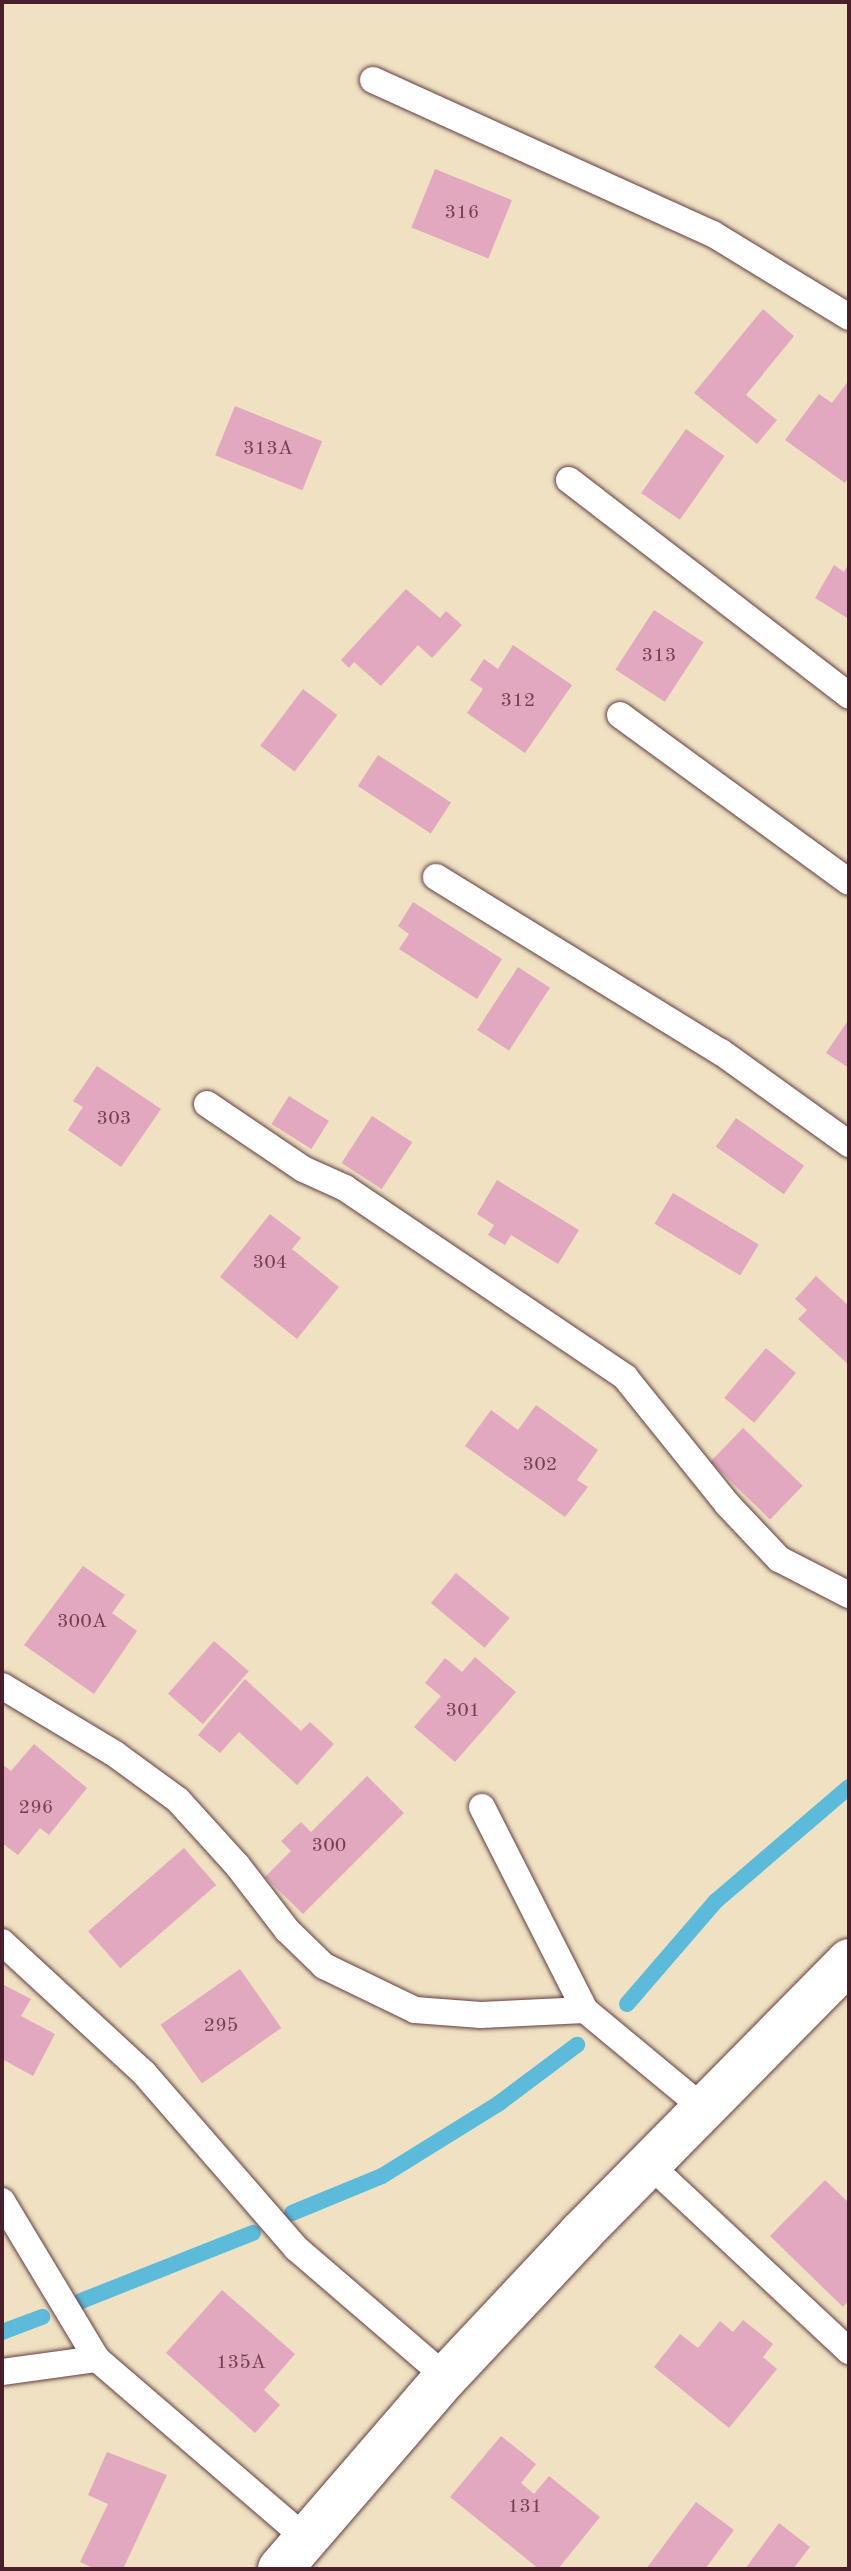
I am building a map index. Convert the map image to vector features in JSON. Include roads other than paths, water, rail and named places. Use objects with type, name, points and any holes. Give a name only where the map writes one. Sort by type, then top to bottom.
[{"type":"street","points":[[293,2554],[446,2377],[703,2108],[849,1961]]},
{"type":"lane","points":[[373,80],[713,234],[849,317]]},
{"type":"lane","points":[[569,480],[849,696]]},
{"type":"lane","points":[[620,715],[849,882]]},
{"type":"lane","points":[[436,877],[721,1052],[849,1144]]},
{"type":"lane","points":[[207,1104],[303,1169],[345,1188],[625,1377],[727,1504],[779,1559],[849,1595]]},
{"type":"lane","points":[[2,1686],[115,1754],[178,1800],[237,1865],[287,1930],[324,1966],[415,2010],[481,2015],[585,2010]]},
{"type":"lane","points":[[482,1807],[585,2010],[703,2108]]},
{"type":"lane","points":[[2,1942],[144,2073],[296,2248],[446,2377]]},
{"type":"lane","points":[[649,2164],[849,2351]]},
{"type":"lane","points":[[2,2201],[97,2359],[293,2554]]},
{"type":"lane","points":[[2,2372],[97,2359]]},
{"type":"waterway","points":[[627,2004],[716,1901],[849,1787]]},
{"type":"waterway","points":[[292,2213],[382,2176],[498,2104],[577,2045]]},
{"type":"waterway","points":[[81,2301],[253,2233]]},
{"type":"waterway","points":[[2,2332],[42,2317]]}]
